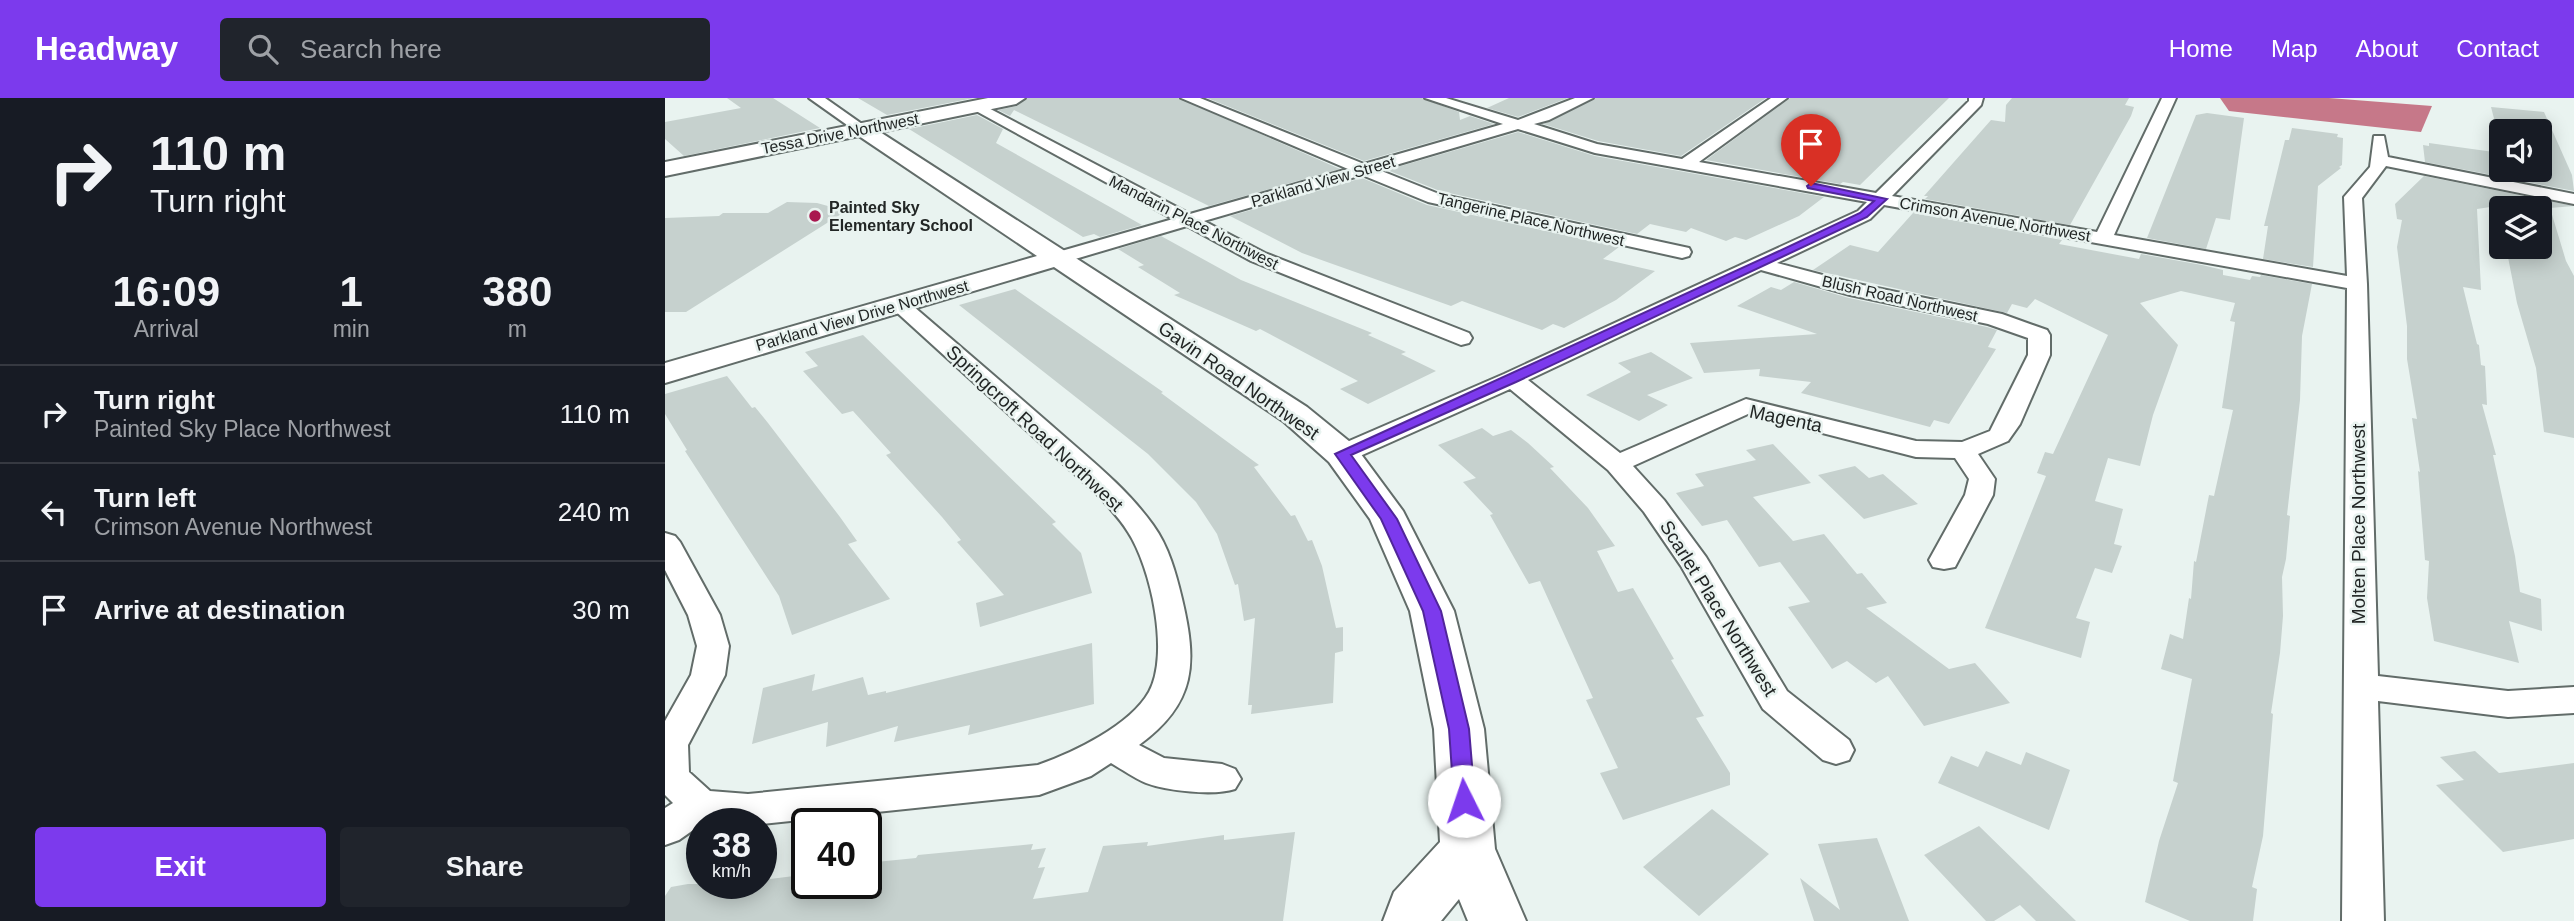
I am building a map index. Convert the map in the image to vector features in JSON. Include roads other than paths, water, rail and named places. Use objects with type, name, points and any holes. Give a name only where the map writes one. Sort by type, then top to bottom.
[{"type":"street","name":"Gavin Road Northwest","points":[[816,98],[1295,414],[1342,454],[1389,519],[1432,611],[1459,729],[1468,849],[1497,921]]},
{"type":"street","name":"Tessa Drive Northwest","points":[[665,169],[1016,98]]},
{"type":"street","name":"Tangerine Place Northwest","points":[[1188,98],[1452,203],[1682,252]]},
{"type":"street","name":"Crimson Avenue Northwest","points":[[1432,98],[1595,148],[2357,284]]},
{"type":"street","name":"Parkland View Street","points":[[1058,258],[1544,117],[1585,98]]},
{"type":"street","points":[[1685,164],[1780,98]]},
{"type":"street","points":[[1342,454],[1512,379],[1864,215],[1976,102],[1976,98]]},
{"type":"street","points":[[2103,238],[2169,98]]},
{"type":"street","name":"Mandarin Place Northwest","points":[[974,106],[1258,257],[1461,338]]},
{"type":"street","name":"Molten Place Northwest","points":[[2363,921],[2357,284],[2353,197],[2378,172],[2380,149],[2574,199]]},
{"type":"street","name":"Parkland View Drive Northwest","points":[[665,373],[1058,258]]},
{"type":"street","name":"Blush Road Northwest","points":[[1760,264],[1850,289],[1994,319],[2039,335]]},
{"type":"street","name":"Springcroft Road Northwest","points":[[700,805],[748,810],[1039,780],[1077,766],[1111,747],[1141,725],[1163,700],[1173,674],[1175,640],[1159,566],[1142,530],[1111,492],[898,304]]},
{"type":"street","name":"Magenta","points":[[1617,464],[1746,406],[1916,449],[1945,452],[1985,444],[1999,436],[2007,424],[2039,355],[2039,335]]},
{"type":"street","name":"Scarlet Place Northwest","points":[[1512,379],[1617,464],[1654,506],[1695,564],[1775,700],[1836,750]]},
{"type":"street","points":[[1944,560],[1979,495],[1982,479],[1963,450]]},
{"type":"street","points":[[665,542],[704,615],[713,646],[708,675],[670,745],[671,778],[700,805],[665,829]]},
{"type":"street","points":[[2359,686],[2508,704],[2574,700]]},
{"type":"street","points":[[1111,747],[1157,772],[1222,779]]},
{"type":"street","points":[[1412,921],[1414,910],[1468,849]]},
{"type":"place","name":"Painted Sky Elementary School","points":[[815,216]]}]
